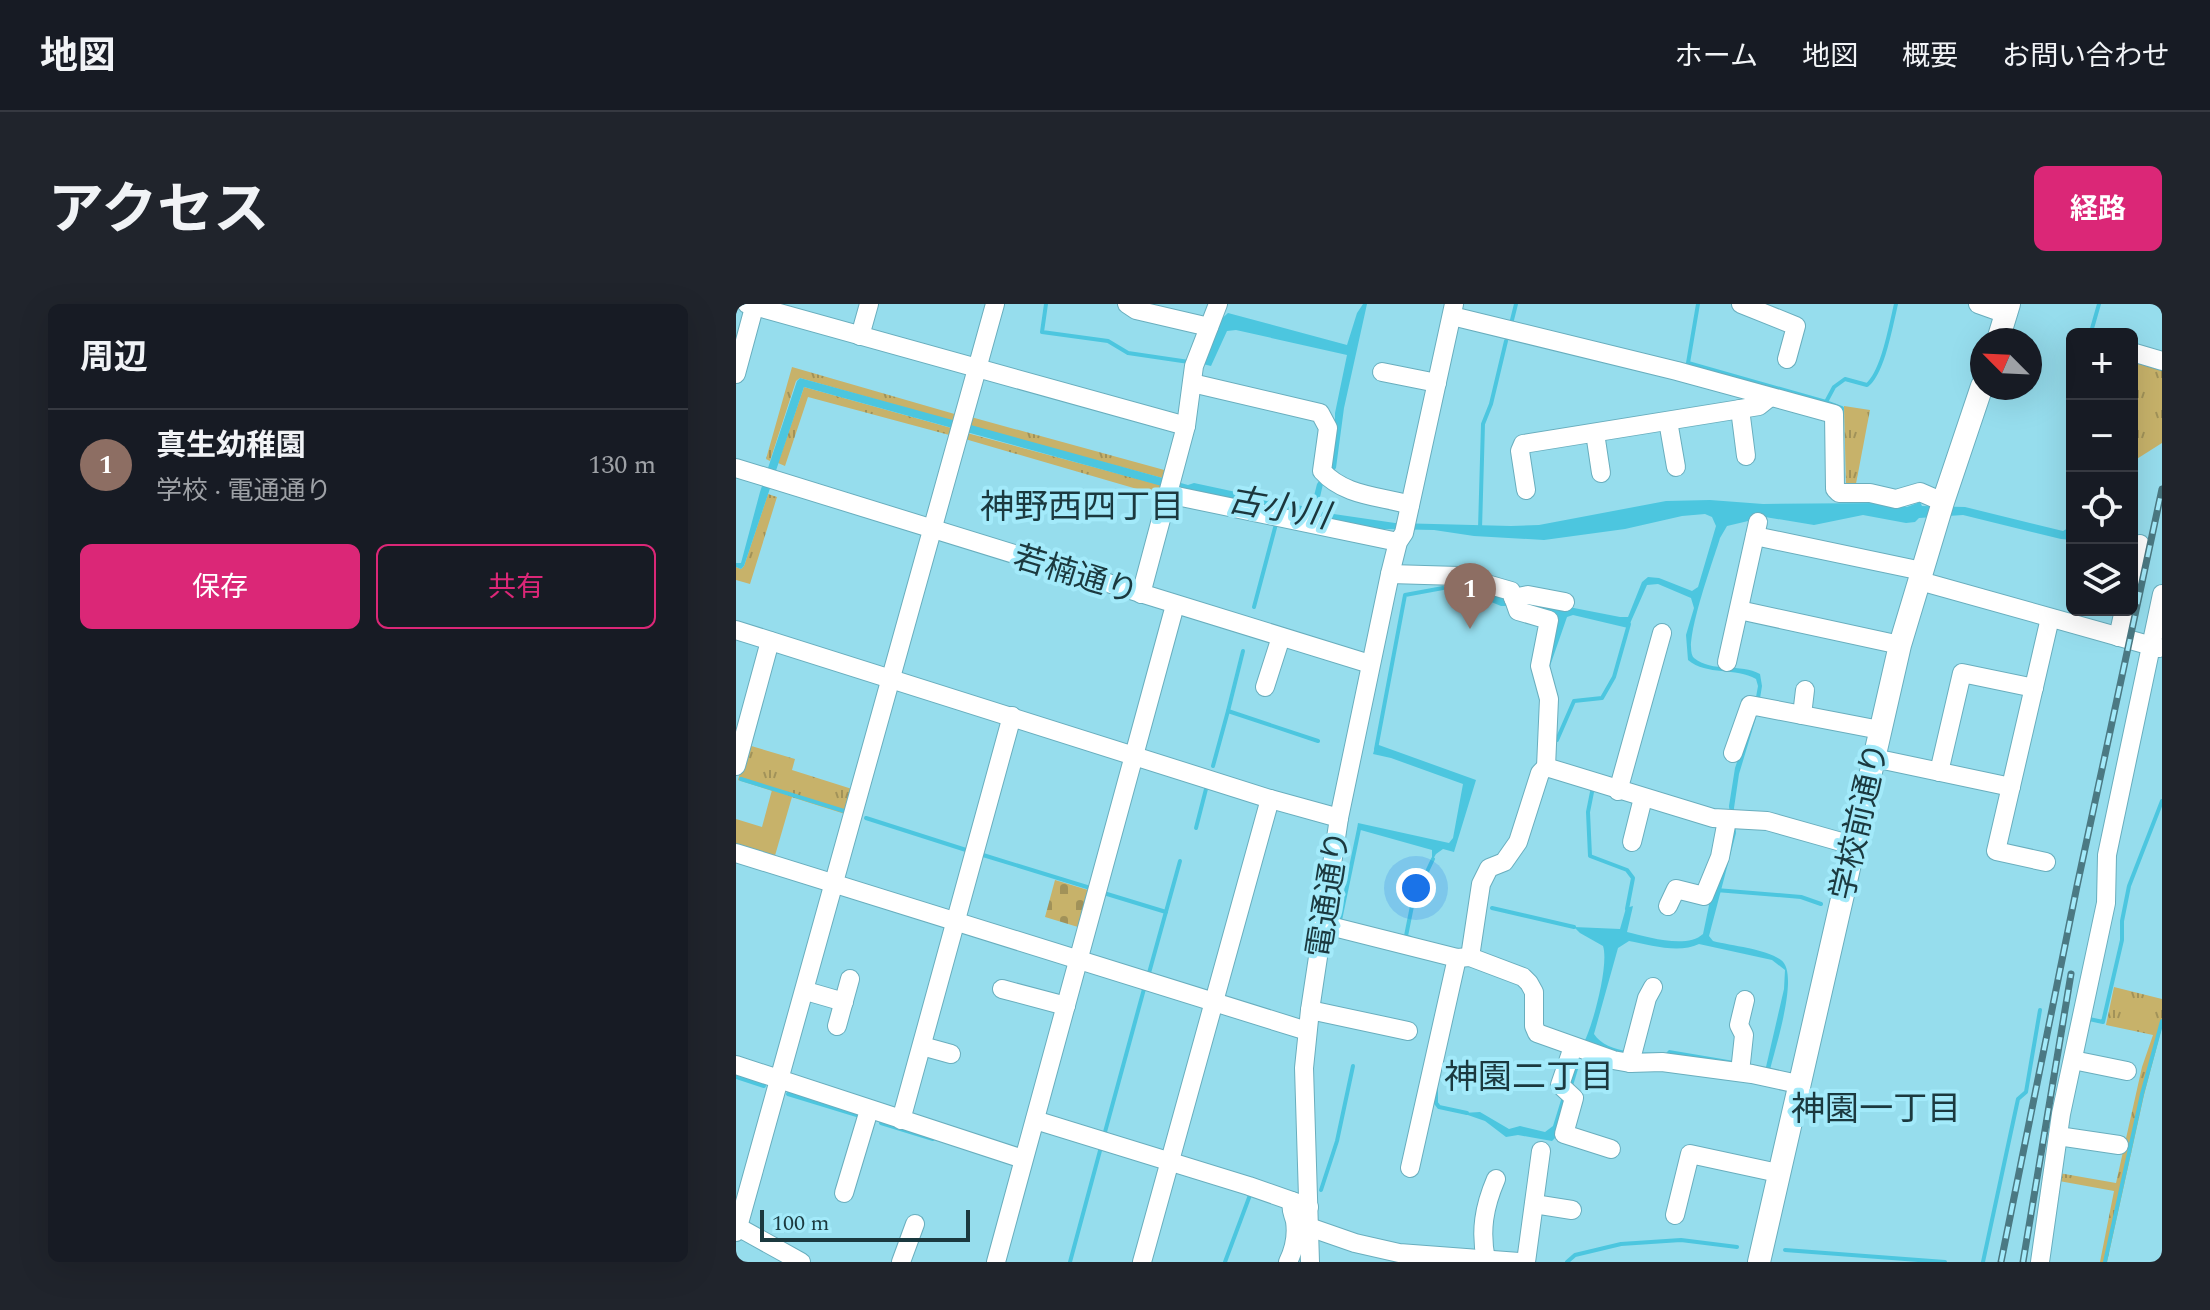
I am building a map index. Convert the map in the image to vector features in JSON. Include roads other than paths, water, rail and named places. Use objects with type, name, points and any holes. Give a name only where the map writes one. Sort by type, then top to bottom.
[{"type":"main road","name":"学校前通り","points":[[1759,1262],[1900,645],[1977,400]]},
{"type":"street","points":[[860,336],[869,304]]},
{"type":"street","points":[[801,1262],[737,1229],[775,1091],[781,1081],[995,304]]},
{"type":"street","points":[[1113,304],[1125,304],[1136,310],[1209,327]]},
{"type":"street","points":[[1141,594],[1186,426],[1194,366],[1218,304]]},
{"type":"street","points":[[1741,304],[1796,326],[1787,359]]},
{"type":"street","points":[[1978,304],[2008,309]]},
{"type":"street","points":[[736,374],[752,305],[1186,426]]},
{"type":"street","points":[[1453,310],[1834,414],[1835,489],[1843,493],[1870,493],[1896,499],[1920,492],[1943,502]]},
{"type":"street","name":"電通通り","points":[[1310,1262],[1309,1227],[1300,1204],[1304,1068],[1322,924],[1339,818],[1370,664],[1453,310]]},
{"type":"street","points":[[2138,354],[2162,361]]},
{"type":"street","points":[[1382,372],[1437,383]]},
{"type":"street","points":[[1192,383],[1320,413],[1328,428],[1326,476],[1370,496],[1405,525]]},
{"type":"street","points":[[1526,490],[1520,451],[1523,444],[1759,406],[1769,398]]},
{"type":"street","points":[[1740,409],[1746,456]]},
{"type":"street","points":[[1668,421],[1676,467]]},
{"type":"street","points":[[1595,433],[1601,473]]},
{"type":"street","name":"若楠通り","points":[[736,468],[1370,664]]},
{"type":"street","points":[[1169,485],[1405,525]]},
{"type":"street","points":[[1727,662],[1756,529],[2156,647]]},
{"type":"street","points":[[2138,552],[2140,544]]},
{"type":"street","points":[[1390,574],[1459,576],[1511,591],[1515,604],[1549,620],[1540,666],[1549,699],[1546,767],[1540,773],[1518,842],[1504,862],[1489,868],[1481,884],[1429,1076],[1410,1168]]},
{"type":"street","points":[[2040,1262],[2058,1136],[2106,903],[2107,855],[2156,647],[2162,594]]},
{"type":"street","points":[[1515,604],[1528,595],[1565,602]]},
{"type":"street","points":[[996,1262],[1175,605]]},
{"type":"street","points":[[1739,610],[1900,645]]},
{"type":"street","points":[[2118,637],[2123,616]]},
{"type":"street","points":[[2046,862],[1996,851],[2050,618]]},
{"type":"street","points":[[736,630],[1339,818]]},
{"type":"street","points":[[1618,791],[1662,633]]},
{"type":"street","points":[[1265,687],[1281,637]]},
{"type":"street","points":[[736,766],[770,641]]},
{"type":"street","points":[[1939,772],[1962,673],[2034,688]]},
{"type":"street","points":[[1802,715],[1805,690]]},
{"type":"street","points":[[1733,753],[1756,706],[1880,730]]},
{"type":"street","points":[[901,1120],[1012,716]]},
{"type":"street","points":[[1874,758],[2011,787]]},
{"type":"street","points":[[1546,767],[1643,798],[1732,819],[1767,821],[1852,845]]},
{"type":"street","points":[[1632,842],[1643,798]]},
{"type":"street","points":[[1142,1262],[1270,799]]},
{"type":"street","points":[[1668,906],[1676,889],[1704,896],[1732,819]]},
{"type":"street","points":[[736,853],[1307,1031]]},
{"type":"street","points":[[1322,924],[1463,958],[1523,977],[1534,992],[1534,1026],[1537,1033],[1580,1049],[1662,1062],[1740,1067],[1798,1084]]},
{"type":"street","points":[[837,1026],[850,979]]},
{"type":"street","points":[[1631,1056],[1653,987]]},
{"type":"street","points":[[1002,989],[1066,1006]]},
{"type":"street","points":[[806,991],[844,1002]]},
{"type":"street","points":[[1740,1067],[1744,1035],[1739,1025],[1745,1000]]},
{"type":"street","points":[[1310,1010],[1408,1031]]},
{"type":"street","points":[[922,1046],[951,1054]]},
{"type":"street","points":[[1580,1049],[1560,1085],[1568,1092],[1564,1134],[1611,1149]]},
{"type":"street","points":[[2073,1060],[2127,1071]]},
{"type":"street","points":[[736,1065],[1023,1159]]},
{"type":"street","points":[[844,1193],[869,1110]]},
{"type":"street","points":[[1035,1120],[1300,1204]]},
{"type":"street","points":[[2058,1136],[2119,1145]]},
{"type":"street","points":[[1526,1262],[1541,1151]]},
{"type":"street","points":[[1675,1215],[1690,1154],[1778,1173]]},
{"type":"street","points":[[1486,1260],[1481,1237],[1486,1201],[1496,1179]]},
{"type":"street","points":[[1288,1262],[1294,1243],[1295,1223],[1290,1209],[1300,1204]]},
{"type":"street","points":[[1534,1204],[1572,1210]]},
{"type":"street","points":[[901,1262],[915,1224]]},
{"type":"street","points":[[1309,1227],[1355,1243],[1399,1253],[1519,1262]]},
{"type":"water","name":"古小川","points":[[1363,304],[1367,304],[1344,408],[1336,468],[1323,484],[1318,506],[1320,512],[1395,523],[1511,526],[1539,525],[1666,501],[1881,503],[1907,507],[1920,502],[1922,506],[1965,507],[2066,529],[2066,539],[1963,515],[1919,518],[1906,523],[1863,515],[1814,525],[1765,517],[1727,526],[1720,538],[1695,620],[1691,650],[1694,658],[1701,663],[1760,674],[1762,686],[1758,711],[1739,774],[1734,808],[1736,833],[1709,936],[1713,941],[1775,956],[1786,968],[1787,995],[1770,1070],[1766,1067],[1784,989],[1785,970],[1772,960],[1699,944],[1674,948],[1629,941],[1618,948],[1594,1034],[1600,1041],[1617,1049],[1666,1053],[1669,1050],[1734,1061],[1736,1065],[1582,1056],[1558,1135],[1552,1141],[1518,1135],[1506,1137],[1485,1121],[1462,1113],[1480,1112],[1509,1129],[1520,1126],[1545,1132],[1553,1126],[1574,1060],[1593,1019],[1604,965],[1603,946],[1574,927],[1620,929],[1626,908],[1633,906],[1627,932],[1677,941],[1687,941],[1703,934],[1712,891],[1732,832],[1729,806],[1735,768],[1753,714],[1758,686],[1756,679],[1748,675],[1704,668],[1688,660],[1686,635],[1694,608],[1691,598],[1658,584],[1647,585],[1628,628],[1573,615],[1567,617],[1550,666],[1549,654],[1558,615],[1523,606],[1501,606],[1479,597],[1440,588],[1487,591],[1628,617],[1642,582],[1648,577],[1692,591],[1698,587],[1716,526],[1712,517],[1705,514],[1682,516],[1625,529],[1544,540],[1434,530],[1384,529],[1379,532],[1187,493],[804,387],[744,566],[741,569],[736,567],[736,563],[741,563],[760,492],[800,378],[1188,485],[1194,483],[1311,508],[1317,484],[1330,465],[1335,413],[1347,355],[1236,330],[1227,331],[1211,366],[1203,364],[1219,321],[1228,313],[1347,345]]},
{"type":"water","points":[[1376,744],[1476,780],[1454,852],[1443,849],[1432,861],[1432,850],[1357,829],[1358,823],[1449,843],[1453,838],[1463,784],[1373,754]]},
{"type":"waterway","points":[[1046,304],[1042,332],[1108,341],[1128,353],[1189,362]]},
{"type":"waterway","points":[[1511,324],[1516,304]]},
{"type":"waterway","points":[[1698,304],[1688,363],[1826,402]]},
{"type":"waterway","points":[[1842,415],[1842,408],[1826,402],[1834,387],[1845,379],[1867,385],[1873,379],[1886,348],[1896,304]]},
{"type":"waterway","points":[[2092,328],[2099,304]]},
{"type":"waterway","points":[[1480,529],[1483,424],[1506,341]]},
{"type":"waterway","name":"古小川","points":[[1254,607],[1276,524]]},
{"type":"waterway","points":[[1376,749],[1405,595],[1443,588]]},
{"type":"waterway","points":[[1557,740],[1574,701],[1602,698],[1614,677],[1629,624]]},
{"type":"waterway","points":[[1228,711],[1243,651]]},
{"type":"waterway","points":[[1213,766],[1228,711],[1318,741]]},
{"type":"waterway","points":[[741,779],[844,811]]},
{"type":"waterway","points":[[1196,828],[1206,789]]},
{"type":"waterway","points":[[1592,792],[1588,812],[1590,856],[1627,870],[1633,878],[1627,909]]},
{"type":"waterway","points":[[2089,1019],[2103,1022],[2122,940],[2122,921],[2129,886],[2162,801]]},
{"type":"waterway","points":[[866,818],[966,850]]},
{"type":"waterway","points":[[1340,920],[1359,829]]},
{"type":"waterway","points":[[983,855],[1087,887]]},
{"type":"waterway","points":[[1411,938],[1406,936],[1413,901],[1433,859]]},
{"type":"waterway","points":[[1149,973],[1180,861]]},
{"type":"waterway","points":[[1716,890],[1801,897],[1821,904]]},
{"type":"waterway","points":[[1107,894],[1166,912]]},
{"type":"waterway","points":[[1492,908],[1574,927]]},
{"type":"waterway","points":[[1105,1132],[1144,989]]},
{"type":"waterway","points":[[1983,1262],[2018,1099],[2026,1092],[2040,1010]]},
{"type":"waterway","points":[[2105,1262],[2142,1094],[2162,1021]]},
{"type":"waterway","points":[[1321,1190],[1337,1141],[1353,1066]]},
{"type":"waterway","points":[[736,1077],[764,1086]]},
{"type":"waterway","points":[[1436,1089],[1439,1107],[1467,1113]]},
{"type":"waterway","points":[[788,1094],[860,1116]]},
{"type":"waterway","points":[[881,1123],[933,1139]]},
{"type":"waterway","points":[[1070,1262],[1101,1147]]},
{"type":"waterway","points":[[1225,1262],[1250,1195]]},
{"type":"waterway","points":[[1567,1262],[1575,1255],[1621,1244],[1681,1240],[1737,1247]]},
{"type":"waterway","points":[[1785,1250],[1945,1262]]},
{"type":"railway","points":[[2001,1262],[2162,489]]},
{"type":"railway","points":[[2023,1262],[2071,974]]},
{"type":"place","name":"真生幼稚園","points":[[1470,629]]},
{"type":"district","name":"神野西四丁目","points":[[1082,506]]},
{"type":"district","name":"神園二丁目","points":[[1529,1076]]},
{"type":"district","name":"神園一丁目","points":[[1876,1108]]}]
